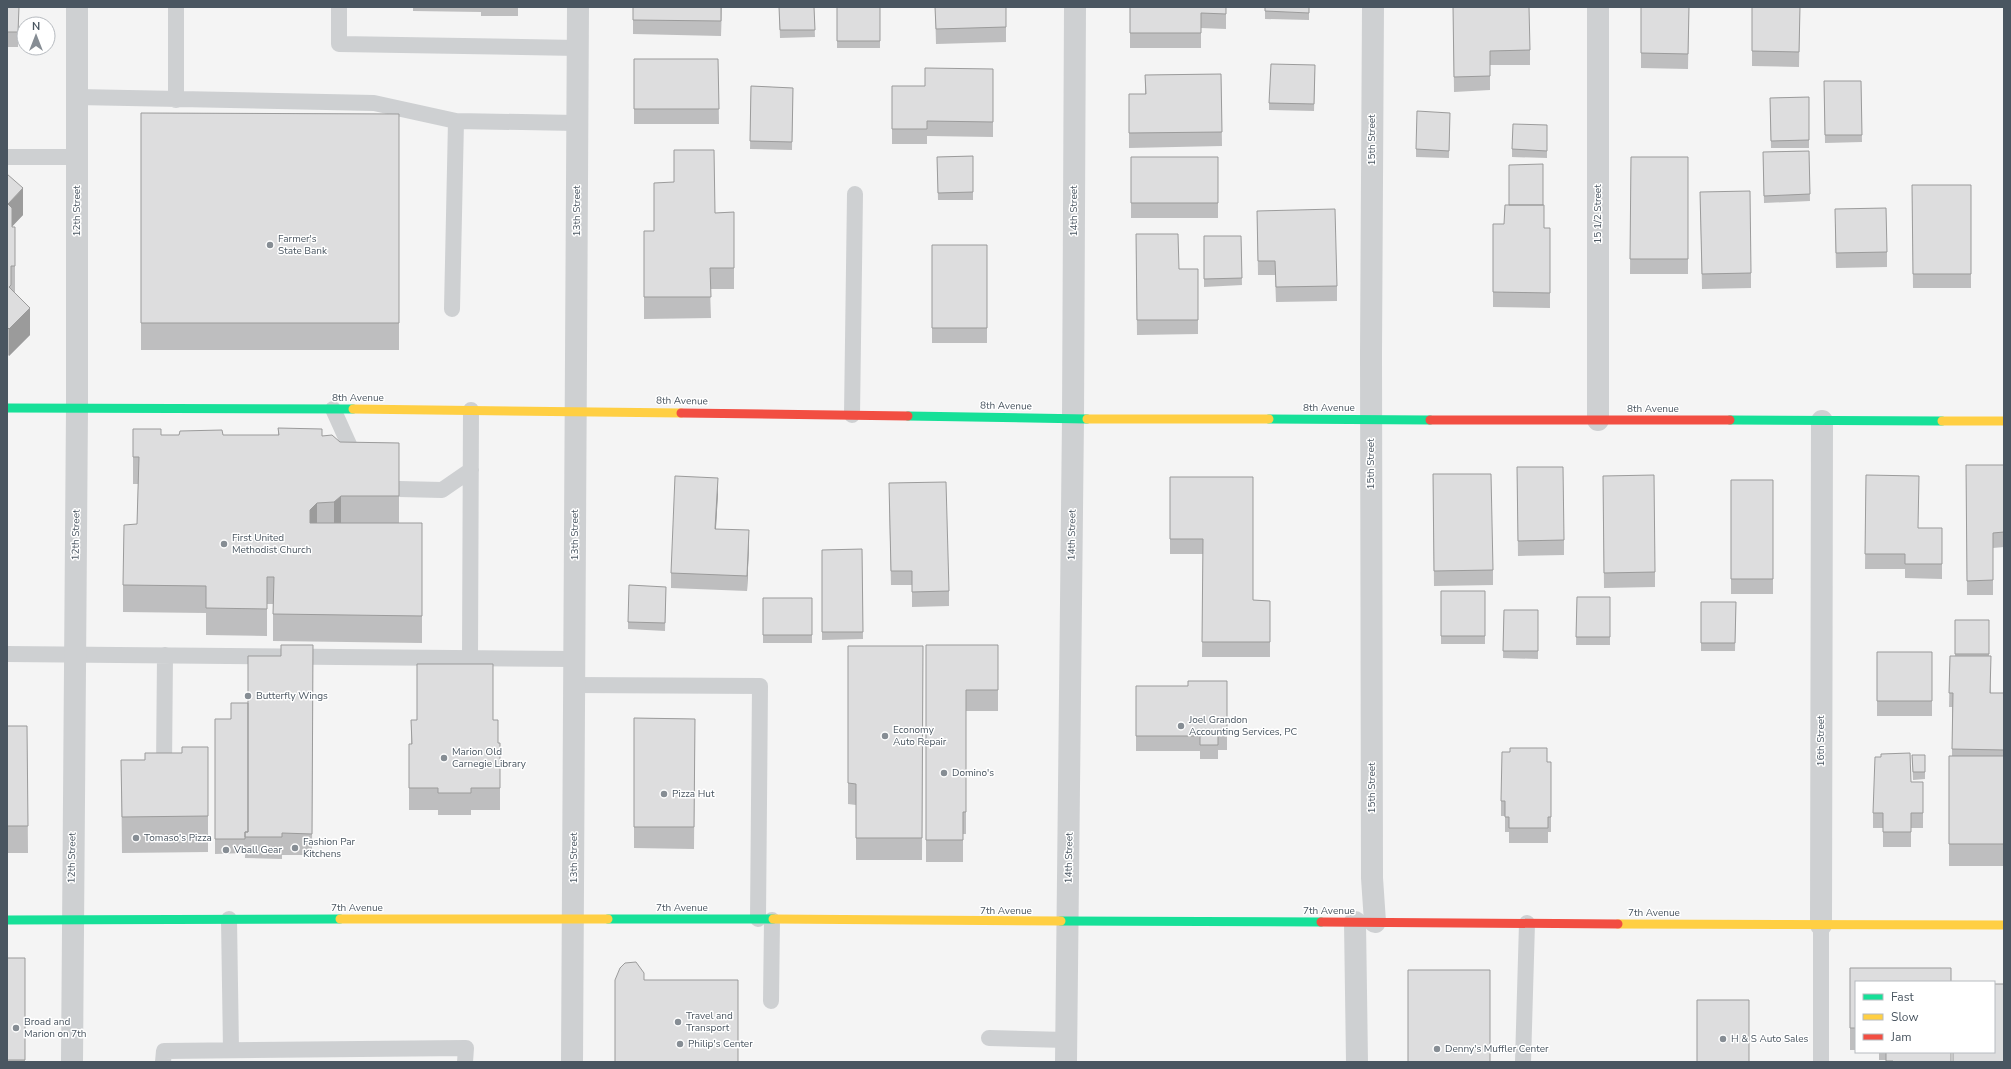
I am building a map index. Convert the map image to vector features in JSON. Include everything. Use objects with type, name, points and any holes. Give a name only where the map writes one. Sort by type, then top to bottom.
[{"type":"street","name":"12th Street","points":[[72,1062],[77,408],[77,7]]},
{"type":"street","name":"13th Street","points":[[572,1062],[578,7]]},
{"type":"street","name":"14th Street","points":[[1066,1062],[1074,418],[1075,7]]},
{"type":"street","name":"15th Street","points":[[1357,1062],[1365,922],[1372,878],[1371,419],[1373,7]]},
{"type":"street","name":"15 1/2 Street","points":[[1598,7],[1598,420]]},
{"type":"street","name":"8th Avenue","points":[[7,408],[576,410],[1074,418],[2004,421]]},
{"type":"street","name":"16th Street","points":[[1821,925],[1822,421]]},
{"type":"street","name":"7th Avenue","points":[[7,920],[574,918],[1068,922],[2004,925]]},
{"type":"lane","points":[[176,7],[176,100]]},
{"type":"lane","points":[[339,7],[339,44],[578,48]]},
{"type":"lane","points":[[77,97],[374,103],[456,121],[577,123]]},
{"type":"lane","points":[[452,309],[456,121]]},
{"type":"lane","points":[[7,157],[77,157]]},
{"type":"lane","points":[[852,415],[855,194]]},
{"type":"lane","points":[[333,409],[351,449],[368,469]]},
{"type":"lane","points":[[470,658],[471,410]]},
{"type":"lane","points":[[398,489],[442,490],[471,470]]},
{"type":"lane","points":[[7,654],[575,659]]},
{"type":"lane","points":[[164,768],[165,655]]},
{"type":"lane","points":[[575,685],[760,686],[765,920],[771,1001]]},
{"type":"lane","points":[[229,919],[230,1050]]},
{"type":"lane","points":[[1523,1062],[1527,923]]},
{"type":"lane","name":"16th Street","points":[[1821,925],[1821,1062]]},
{"type":"lane","points":[[989,1038],[1066,1040]]},
{"type":"lane","points":[[163,1056],[230,1050],[466,1048],[466,1062]]},
{"type":"building","points":[[7,7],[19,7],[19,16],[16,16],[16,32],[7,32]]},
{"type":"building","points":[[633,7],[721,7],[721,21],[633,20]]},
{"type":"building","points":[[779,7],[814,7],[815,30],[780,30]]},
{"type":"building","points":[[837,7],[880,7],[880,41],[837,41]]},
{"type":"building","points":[[935,7],[1006,7],[1006,27],[936,29]]},
{"type":"building","points":[[1130,7],[1226,7],[1226,14],[1201,13],[1201,33],[1130,33]]},
{"type":"building","points":[[1265,7],[1309,7],[1309,13],[1265,11]]},
{"type":"building","points":[[1453,7],[1529,7],[1530,50],[1490,51],[1490,76],[1454,77]]},
{"type":"building","points":[[1641,7],[1689,7],[1688,54],[1641,53]]},
{"type":"building","points":[[1752,7],[1800,7],[1799,52],[1752,51]]},
{"type":"building","points":[[634,59],[718,59],[719,109],[634,109]]},
{"type":"building","points":[[1271,64],[1315,65],[1314,104],[1269,103]]},
{"type":"building","points":[[925,68],[993,69],[993,122],[927,121],[927,129],[892,129],[892,86],[925,86]]},
{"type":"building","points":[[1221,74],[1222,132],[1129,133],[1129,94],[1146,94],[1145,75]]},
{"type":"building","points":[[1824,81],[1861,81],[1862,135],[1825,135]]},
{"type":"building","points":[[751,86],[793,88],[792,142],[750,141]]},
{"type":"building","points":[[1809,97],[1809,140],[1771,141],[1770,98]]},
{"type":"building","points":[[1417,111],[1450,113],[1449,151],[1416,149]]},
{"type":"building","name":"Farmer's State Bank","points":[[141,113],[399,114],[399,323],[141,323]]},
{"type":"building","points":[[1513,124],[1547,125],[1547,151],[1512,149]]},
{"type":"building","points":[[674,150],[714,150],[715,213],[734,212],[734,268],[710,268],[711,297],[644,297],[644,231],[654,231],[654,183],[674,182]]},
{"type":"building","points":[[1809,151],[1810,194],[1764,196],[1763,152]]},
{"type":"building","points":[[973,156],[973,192],[938,193],[937,157]]},
{"type":"building","points":[[1131,157],[1218,157],[1218,203],[1131,203]]},
{"type":"building","points":[[1631,157],[1688,157],[1688,259],[1630,259]]},
{"type":"building","points":[[1543,164],[1543,205],[1509,205],[1509,165]]},
{"type":"building","points":[[7,174],[23,188],[8,204],[12,208],[12,227],[15,227],[15,266],[11,266],[11,285],[9,287],[30,308],[9,329],[7,327]]},
{"type":"building","points":[[1912,185],[1971,185],[1971,274],[1913,274]]},
{"type":"building","points":[[1750,191],[1751,273],[1702,274],[1700,192]]},
{"type":"building","points":[[1505,205],[1544,205],[1544,228],[1550,228],[1550,293],[1493,292],[1493,224],[1504,224]]},
{"type":"building","points":[[1886,208],[1887,252],[1836,253],[1835,209]]},
{"type":"building","points":[[1335,209],[1337,286],[1276,287],[1275,261],[1258,261],[1257,211]]},
{"type":"building","points":[[1136,234],[1178,234],[1179,269],[1198,269],[1198,320],[1137,320]]},
{"type":"building","points":[[1204,236],[1241,236],[1242,278],[1204,279]]},
{"type":"building","points":[[932,245],[987,245],[987,328],[932,328]]},
{"type":"building","name":"First United Methodist Church","points":[[278,428],[322,429],[322,436],[332,435],[340,442],[399,443],[399,496],[341,496],[334,502],[317,503],[310,510],[310,523],[422,523],[422,616],[273,614],[274,577],[267,577],[267,609],[206,608],[206,586],[123,585],[124,525],[137,524],[139,457],[133,457],[133,429],[161,429],[161,435],[179,435],[180,431],[222,430],[223,435],[279,435]]},
{"type":"building","points":[[1966,465],[2004,465],[2004,532],[1993,533],[1993,580],[1967,581]]},
{"type":"building","points":[[1517,467],[1563,467],[1564,540],[1518,541]]},
{"type":"building","points":[[1433,474],[1491,474],[1493,570],[1434,571]]},
{"type":"building","points":[[1654,475],[1655,572],[1604,573],[1603,476]]},
{"type":"building","points":[[1866,475],[1919,476],[1918,528],[1942,528],[1942,564],[1905,564],[1905,554],[1865,554]]},
{"type":"building","points":[[675,476],[718,478],[715,529],[749,530],[747,576],[671,573]]},
{"type":"building","points":[[1170,477],[1253,477],[1253,600],[1270,601],[1270,642],[1202,642],[1203,539],[1170,539]]},
{"type":"building","points":[[1731,480],[1773,480],[1773,579],[1731,579]]},
{"type":"building","points":[[946,482],[949,591],[912,592],[912,571],[891,571],[889,483]]},
{"type":"building","points":[[862,549],[863,632],[822,632],[822,550]]},
{"type":"building","points":[[629,585],[666,587],[665,623],[628,622]]},
{"type":"building","points":[[1441,591],[1485,591],[1485,636],[1441,636]]},
{"type":"building","points":[[1577,597],[1610,597],[1610,637],[1576,637]]},
{"type":"building","points":[[763,598],[812,598],[812,635],[763,635]]},
{"type":"building","points":[[1701,602],[1736,602],[1735,643],[1701,643]]},
{"type":"building","points":[[1504,610],[1538,610],[1538,651],[1503,651]]},
{"type":"building","points":[[1955,620],[1989,620],[1989,654],[1955,654]]},
{"type":"building","points":[[281,645],[313,645],[312,834],[282,833],[282,837],[245,837],[245,832],[248,832],[248,656],[281,656]]},
{"type":"building","points":[[926,645],[998,645],[998,690],[966,690],[966,812],[963,812],[963,840],[926,840]]},
{"type":"building","name":"Economy Auto Repair","points":[[848,646],[923,646],[922,838],[856,838],[856,784],[848,783]]},
{"type":"building","points":[[1877,652],[1932,652],[1932,701],[1877,701]]},
{"type":"building","points":[[1950,656],[1991,656],[1990,693],[2004,693],[2004,750],[1952,749],[1953,693],[1949,693]]},
{"type":"building","points":[[417,664],[493,664],[493,720],[498,720],[498,743],[500,743],[500,788],[471,788],[471,793],[438,793],[438,788],[409,788],[409,744],[412,744],[411,720],[417,720]]},
{"type":"building","name":"Joel Grandon Accounting Services, PC","points":[[1188,681],[1227,681],[1227,735],[1218,735],[1218,745],[1200,745],[1200,736],[1136,736],[1136,686],[1188,686]]},
{"type":"building","points":[[231,703],[248,703],[248,832],[245,832],[245,839],[215,839],[215,719],[231,719]]},
{"type":"building","name":"Pizza Hut","points":[[634,718],[695,719],[694,827],[634,827]]},
{"type":"building","points":[[7,726],[27,726],[28,826],[7,826]]},
{"type":"building","points":[[182,747],[208,747],[208,816],[122,817],[121,760],[145,760],[145,753],[182,753]]},
{"type":"building","points":[[1510,748],[1547,748],[1547,762],[1551,762],[1551,817],[1548,817],[1548,828],[1509,828],[1509,817],[1505,817],[1505,801],[1501,801],[1502,752],[1510,752]]},
{"type":"building","points":[[1910,753],[1911,782],[1923,782],[1923,813],[1911,813],[1911,832],[1883,832],[1883,813],[1873,813],[1875,757],[1881,757],[1881,754]]},
{"type":"building","points":[[1912,755],[1925,755],[1925,772],[1913,772]]},
{"type":"building","points":[[1949,756],[2004,756],[2004,844],[1949,844]]},
{"type":"building","name":"Broad and Marion on 7th","points":[[7,958],[25,958],[25,1060],[7,1060]]},
{"type":"building","points":[[636,962],[644,973],[644,980],[738,980],[738,1062],[615,1062],[615,980],[620,968],[625,963]]},
{"type":"building","points":[[1850,968],[1951,968],[1951,981],[1855,981],[1855,1028],[1850,1028]]},
{"type":"building","points":[[1408,970],[1490,970],[1490,1062],[1408,1062]]},
{"type":"building","points":[[1995,984],[2004,984],[2004,1062],[1953,1062],[1953,1053],[1995,1053]]},
{"type":"building","name":"H & S Auto Sales","points":[[1697,1000],[1749,1000],[1749,1062],[1697,1062]]},
{"type":"building","points":[[1886,1053],[1951,1053],[1951,1062],[1886,1061]]},
{"type":"traffic: fast","points":[[7,408],[353,409]]},
{"type":"traffic: fast","points":[[908,416],[1087,419]]},
{"type":"traffic: fast","points":[[1269,419],[1430,420]]},
{"type":"traffic: fast","points":[[1730,420],[1942,421]]},
{"type":"traffic: fast","points":[[7,920],[340,919]]},
{"type":"traffic: fast","points":[[608,919],[773,919]]},
{"type":"traffic: fast","points":[[1061,921],[1321,922]]},
{"type":"traffic: slow","points":[[353,409],[681,413]]},
{"type":"traffic: slow","points":[[1087,419],[1269,419]]},
{"type":"traffic: slow","points":[[1942,421],[2004,421]]},
{"type":"traffic: slow","points":[[340,919],[608,919]]},
{"type":"traffic: slow","points":[[773,919],[1061,921]]},
{"type":"traffic: slow","points":[[1618,924],[2004,925]]},
{"type":"traffic: jam","points":[[681,413],[908,416]]},
{"type":"traffic: jam","points":[[1430,420],[1730,420]]},
{"type":"traffic: jam","points":[[1321,922],[1618,924]]},
{"type":"place","name":"Farmer's State Bank","points":[[270,245]]},
{"type":"place","name":"First United Methodist Church","points":[[224,544]]},
{"type":"place","name":"Butterfly Wings","points":[[248,696]]},
{"type":"place","name":"Joel Grandon Accounting Services, PC","points":[[1181,726]]},
{"type":"place","name":"Economy Auto Repair","points":[[885,736]]},
{"type":"place","name":"Marion Old Carnegie Library","points":[[444,758]]},
{"type":"place","name":"Domino's","points":[[944,773]]},
{"type":"place","name":"Pizza Hut","points":[[664,794]]},
{"type":"place","name":"Tomaso's Pizza","points":[[136,838]]},
{"type":"place","name":"Fashion Par Kitchens","points":[[295,848]]},
{"type":"place","name":"Vball Gear","points":[[226,850]]},
{"type":"place","name":"Travel and Transport","points":[[678,1022]]},
{"type":"place","name":"Broad and Marion on 7th","points":[[16,1028]]},
{"type":"place","name":"H & S Auto Sales","points":[[1723,1039]]},
{"type":"place","name":"Philip's Center","points":[[680,1044]]},
{"type":"place","name":"Denny's Muffler Center","points":[[1437,1049]]}]
